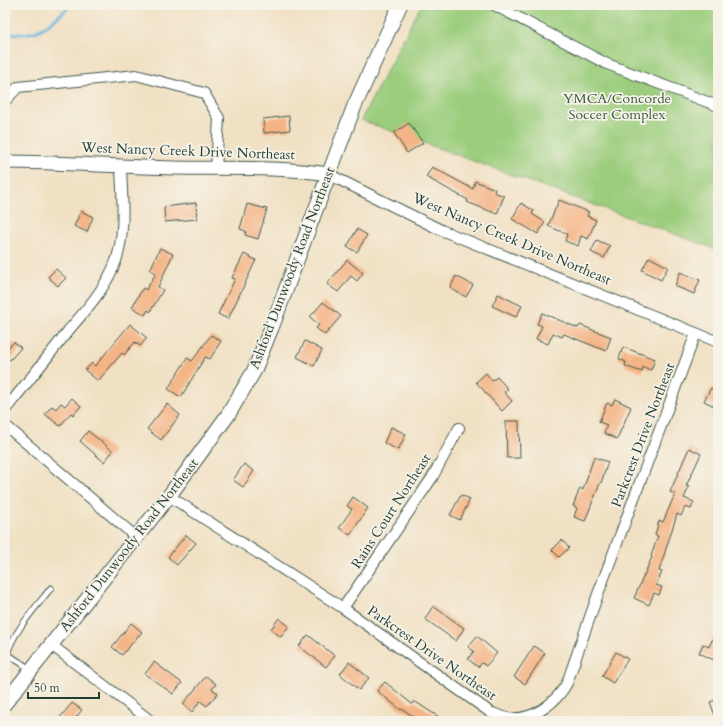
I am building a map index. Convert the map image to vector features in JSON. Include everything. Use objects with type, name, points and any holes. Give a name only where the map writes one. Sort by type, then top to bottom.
[{"type":"main road","name":"Ashford Dunwoody Road Northeast","points":[[5,703],[50,644],[169,496],[228,415],[254,371],[354,107],[400,5]]},
{"type":"street","points":[[494,5],[607,64],[718,106]]},
{"type":"street","points":[[5,101],[18,87],[136,75],[204,93],[219,118],[216,169]]},
{"type":"street","name":"West Nancy Creek Drive Northeast","points":[[5,162],[43,162],[121,167],[294,170],[328,174],[441,230],[718,342]]},
{"type":"street","points":[[5,410],[92,302],[107,281],[116,260],[121,240],[121,167]]},
{"type":"street","name":"Parkcrest Drive Northeast","points":[[169,496],[343,608],[490,712],[506,718],[520,718],[534,714],[547,706],[560,695],[567,683],[598,594],[696,334]]},
{"type":"street","points":[[5,425],[136,537]]},
{"type":"street","name":"Rains Court Northeast","points":[[343,608],[432,478],[459,428]]},
{"type":"street","points":[[50,644],[152,721]]},
{"type":"lane","points":[[31,669],[12,656],[6,656],[12,642],[51,588]]},
{"type":"green space","name":"YMCA/Concorde Soccer Complex","points":[[421,5],[718,5],[718,250],[361,120]]},
{"type":"building","points":[[289,116],[290,130],[264,133],[263,119]]},
{"type":"building","points":[[409,123],[423,143],[407,153],[394,133]]},
{"type":"building","points":[[432,167],[473,189],[475,181],[495,189],[494,192],[504,196],[497,214],[467,202],[468,200],[426,177]]},
{"type":"building","points":[[559,200],[589,212],[587,216],[596,220],[588,239],[581,236],[578,246],[565,241],[567,234],[548,226]]},
{"type":"building","points":[[196,203],[197,219],[165,222],[164,207]]},
{"type":"building","points":[[521,203],[534,211],[532,214],[545,222],[538,234],[512,219]]},
{"type":"building","points":[[247,204],[267,209],[258,239],[245,235],[246,231],[240,229]]},
{"type":"building","points":[[81,211],[93,217],[87,232],[74,226]]},
{"type":"building","points":[[357,229],[367,235],[357,252],[347,247]]},
{"type":"building","points":[[597,240],[610,246],[604,258],[591,252]]},
{"type":"building","points":[[160,248],[173,254],[158,287],[163,290],[150,312],[148,310],[145,315],[132,307],[143,288],[146,290],[156,273],[150,270]]},
{"type":"building","points":[[244,254],[256,260],[228,319],[218,314],[235,279],[232,278]]},
{"type":"building","points":[[649,257],[668,267],[661,280],[642,270]]},
{"type":"building","points":[[347,260],[363,273],[357,281],[351,276],[338,292],[327,284]]},
{"type":"building","points":[[56,269],[66,278],[58,286],[48,277]]},
{"type":"building","points":[[680,272],[700,280],[694,294],[675,286]]},
{"type":"building","points":[[456,276],[473,285],[466,297],[450,288]]},
{"type":"building","points":[[498,294],[522,306],[516,317],[492,306]]},
{"type":"building","points":[[323,302],[341,316],[325,335],[316,328],[319,325],[310,317]]},
{"type":"building","points":[[542,313],[578,328],[580,325],[611,337],[606,351],[564,334],[562,337],[553,333],[548,344],[536,339],[542,326],[537,324]]},
{"type":"building","points":[[130,324],[147,338],[140,346],[135,342],[124,355],[122,353],[98,381],[85,370],[92,363],[95,366]]},
{"type":"building","points":[[211,335],[221,341],[210,359],[205,357],[181,397],[168,389],[187,358],[192,361]]},
{"type":"building","points":[[305,341],[322,350],[314,366],[297,357]]},
{"type":"building","points":[[14,342],[21,348],[10,360],[5,356],[5,351]]},
{"type":"building","points":[[623,347],[655,359],[651,370],[643,367],[642,372],[625,366],[626,362],[619,359]]},
{"type":"building","points":[[486,373],[492,381],[497,377],[508,389],[504,392],[512,401],[502,411],[476,382]]},
{"type":"building","points":[[711,388],[718,391],[718,408],[704,401]]},
{"type":"building","points":[[72,398],[81,406],[73,415],[71,413],[60,426],[45,414],[52,406],[56,409],[61,403],[65,406]]},
{"type":"building","points":[[615,399],[631,407],[617,439],[604,433],[607,425],[599,422],[607,403],[612,405]]},
{"type":"building","points":[[167,404],[180,415],[161,440],[147,429]]},
{"type":"building","points":[[506,421],[519,421],[520,458],[507,458]]},
{"type":"building","points":[[391,427],[406,434],[398,450],[384,443]]},
{"type":"building","points":[[88,431],[113,451],[104,462],[80,441]]},
{"type":"building","points":[[689,448],[701,454],[686,486],[689,487],[684,498],[694,502],[691,509],[685,507],[681,516],[677,514],[659,571],[662,572],[656,585],[662,587],[659,595],[654,593],[649,605],[634,598],[652,557],[651,556],[658,536],[655,535],[659,521],[663,522],[675,494],[670,492]]},
{"type":"building","points":[[594,457],[608,462],[585,521],[574,517],[577,508],[573,506],[580,488],[583,490]]},
{"type":"building","points":[[244,464],[254,471],[243,487],[233,480]]},
{"type":"building","points":[[461,495],[470,499],[460,520],[450,515]]},
{"type":"building","points":[[353,497],[368,508],[350,535],[339,528],[352,509],[347,506]]},
{"type":"building","points":[[186,535],[196,543],[177,565],[168,557]]},
{"type":"building","points":[[562,540],[569,548],[559,557],[552,550]]},
{"type":"building","points":[[433,606],[464,628],[456,641],[425,619]]},
{"type":"building","points":[[279,618],[289,626],[281,637],[271,629]]},
{"type":"building","points":[[131,623],[142,632],[122,655],[112,647]]},
{"type":"building","points":[[718,627],[718,662],[699,653],[703,644],[709,647]]},
{"type":"building","points":[[308,635],[335,656],[326,667],[299,646]]},
{"type":"building","points":[[477,636],[497,653],[486,666],[482,663],[478,667],[468,659],[474,651],[468,647]]},
{"type":"building","points":[[534,646],[545,653],[525,684],[514,677]]},
{"type":"building","points":[[616,652],[628,659],[613,683],[602,676]]},
{"type":"building","points":[[154,662],[182,683],[173,694],[145,674]]},
{"type":"building","points":[[349,662],[369,678],[359,690],[340,674]]},
{"type":"building","points":[[206,676],[216,684],[212,689],[218,693],[207,706],[200,701],[192,712],[183,704]]},
{"type":"building","points":[[385,682],[412,704],[414,701],[445,721],[421,721],[402,709],[401,710],[377,691]]},
{"type":"building","points":[[718,699],[718,721],[717,721],[710,702]]},
{"type":"building","points":[[72,703],[82,710],[73,721],[57,721]]},
{"type":"waterway","points":[[5,33],[26,34],[42,29],[56,19],[71,5]]}]
